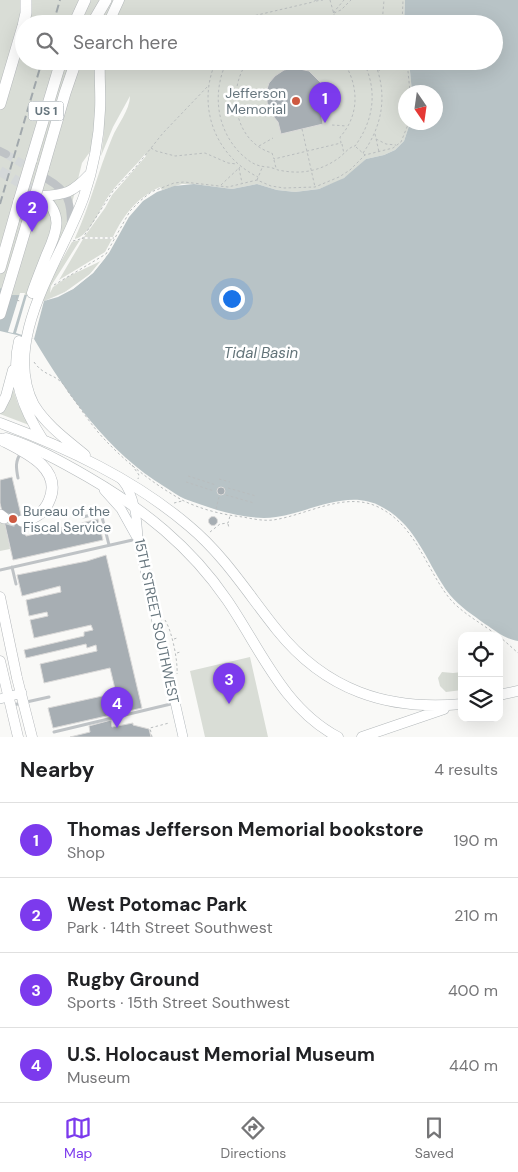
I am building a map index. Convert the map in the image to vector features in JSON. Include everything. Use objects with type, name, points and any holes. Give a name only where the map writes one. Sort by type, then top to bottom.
[{"type":"highway","points":[[24,15],[26,0]]},
{"type":"highway","points":[[78,15],[84,0]]},
{"type":"highway","points":[[90,15],[97,0]]},
{"type":"highway","points":[[97,15],[106,0]]},
{"type":"highway","points":[[0,104],[15,53]]},
{"type":"highway","name":"US 1","points":[[0,268],[18,201],[58,70]]},
{"type":"highway","points":[[65,93],[69,70]]},
{"type":"highway","name":"US 1","points":[[0,314],[26,224],[45,174],[65,93],[73,70]]},
{"type":"highway","points":[[0,242],[18,201]]},
{"type":"highway","points":[[0,437],[23,451],[45,468],[51,480],[52,489],[49,502],[44,510],[34,518],[22,521]]},
{"type":"main road","points":[[112,15],[119,0]]},
{"type":"main road","points":[[34,297],[71,227],[85,194],[91,173],[100,119],[100,70]]},
{"type":"main road","points":[[0,408],[6,396],[15,359],[56,229],[55,212],[48,201],[42,196],[65,193],[78,187],[91,173]]},
{"type":"main road","points":[[23,336],[23,370],[27,388],[34,405],[56,431],[100,467]]},
{"type":"main road","points":[[15,359],[20,394],[27,413],[55,458]]},
{"type":"main road","points":[[0,424],[42,439],[100,467],[153,497],[191,527],[226,562],[274,626],[295,650],[333,680],[367,695],[400,703],[432,706],[458,704]]},
{"type":"main road","points":[[0,437],[55,458],[133,505],[159,525],[194,558],[226,598],[268,668],[288,696],[314,721],[338,737]]},
{"type":"main road","points":[[92,479],[121,509],[138,538]]},
{"type":"main road","name":"15TH STREET SOUTHWEST","points":[[121,479],[129,490],[133,505],[138,538],[183,737]]},
{"type":"main road","points":[[0,597],[32,737]]},
{"type":"main road","points":[[0,661],[6,700],[18,737]]},
{"type":"main road","points":[[503,694],[518,691]]},
{"type":"main road","points":[[6,700],[23,698]]},
{"type":"main road","points":[[362,737],[411,719],[458,705]]},
{"type":"street","points":[[45,174],[65,193],[71,211],[71,227]]},
{"type":"lane","points":[[18,478],[17,459],[23,451]]},
{"type":"lane","points":[[83,516],[96,514],[102,517],[109,545]]},
{"type":"lane","points":[[0,570],[138,538]]},
{"type":"lane","points":[[12,568],[16,584]]},
{"type":"lane","points":[[23,698],[49,697]]},
{"type":"lane","points":[[54,732],[175,703]]},
{"type":"path","points":[[256,15],[316,0],[323,0]]},
{"type":"path","points":[[330,0],[333,13]]},
{"type":"path","points":[[333,13],[344,0]]},
{"type":"path","points":[[333,13],[341,10],[352,0]]},
{"type":"path","points":[[383,15],[384,0]]},
{"type":"path","points":[[402,15],[403,0]]},
{"type":"path","points":[[213,70],[209,85],[208,106],[211,124],[223,149],[240,167],[242,184]]},
{"type":"path","points":[[224,70],[219,86],[220,118],[234,147],[250,162],[262,168],[266,166],[294,172],[312,170],[331,163],[355,146],[368,126],[372,101],[370,77],[367,70]]},
{"type":"path","points":[[242,70],[236,87],[236,105],[244,130],[259,146],[272,153],[276,169]]},
{"type":"path","points":[[344,154],[340,137],[348,126],[355,107],[355,91],[348,70]]},
{"type":"path","points":[[408,70],[409,85]]},
{"type":"path","points":[[50,289],[64,278],[106,254],[130,211],[151,192],[174,183],[194,182],[228,187],[257,180],[271,186],[284,188],[315,187],[340,177],[350,170],[364,154],[375,134],[383,103],[378,72]]},
{"type":"path","points":[[82,239],[113,191],[209,85]]},
{"type":"path","points":[[332,125],[348,126]]},
{"type":"path","points":[[302,129],[315,187]]},
{"type":"path","points":[[355,146],[364,154],[388,150],[401,142],[405,130]]},
{"type":"path","points":[[375,134],[379,152]]},
{"type":"path","points":[[259,146],[273,138]]},
{"type":"path","points":[[376,139],[386,144],[397,145]]},
{"type":"path","points":[[274,159],[341,143]]},
{"type":"path","points":[[151,148],[175,156],[205,153],[228,164],[238,164]]},
{"type":"path","points":[[240,167],[258,177]]},
{"type":"path","points":[[220,186],[240,167]]},
{"type":"path","points":[[257,180],[262,168]]},
{"type":"path","points":[[71,242],[82,239],[115,238]]},
{"type":"path","points":[[17,296],[16,300],[20,301]]},
{"type":"path","points":[[34,362],[45,373],[61,381],[107,442],[153,481],[183,500],[230,516],[259,520],[272,520],[346,502],[364,501],[392,515],[417,544],[441,587],[451,600],[459,608],[493,632]]},
{"type":"path","points":[[131,464],[139,475],[138,480]]},
{"type":"path","points":[[188,476],[216,485]]},
{"type":"path","points":[[219,478],[230,482]]},
{"type":"path","points":[[186,482],[214,491]]},
{"type":"path","points":[[228,488],[256,496]]},
{"type":"path","points":[[226,495],[254,503]]},
{"type":"path","points":[[216,509],[219,497]]},
{"type":"path","points":[[173,504],[183,500]]},
{"type":"path","points":[[229,528],[230,516]]},
{"type":"path","points":[[208,534],[220,524],[228,523]]},
{"type":"path","points":[[503,640],[518,653]]},
{"type":"path","points":[[152,737],[150,728],[169,724]]},
{"type":"shaded area","points":[[0,0],[405,0],[404,15],[15,15],[15,70],[410,70],[411,85],[398,85],[398,130],[408,130],[404,141],[395,150],[384,155],[366,159],[349,175],[339,181],[319,189],[295,192],[277,190],[257,184],[232,189],[194,184],[182,184],[162,190],[160,187],[144,196],[132,208],[113,237],[84,237],[112,195],[146,156],[145,154],[110,194],[86,232],[75,239],[107,150],[126,112],[130,96],[113,127],[101,156],[104,132],[82,163],[55,272],[72,242],[80,240],[51,286],[50,293],[53,287],[69,276],[103,260],[73,288],[57,296],[34,337],[0,289]]},
{"type":"shaded area","points":[[83,239],[112,239],[105,252],[59,280]]},
{"type":"shaded area","points":[[13,389],[18,404],[29,425],[0,414]]},
{"type":"shaded area","points":[[0,520],[5,523],[10,549],[0,551]]},
{"type":"shaded area","points":[[250,657],[268,737],[205,737],[190,671]]},
{"type":"shaded area","points":[[442,672],[458,672],[458,690],[446,692],[440,686],[438,678]]},
{"type":"water","name":"Tidal Basin","points":[[405,0],[518,0],[518,641],[503,635],[503,632],[497,632],[467,611],[454,599],[413,535],[394,515],[382,507],[369,502],[343,500],[276,517],[261,518],[217,510],[180,496],[145,473],[108,440],[75,401],[34,339],[0,331],[0,288],[12,295],[27,295],[44,301],[73,289],[93,273],[109,253],[129,217],[143,201],[157,192],[174,186],[194,184],[232,189],[257,184],[277,190],[295,192],[319,189],[344,178],[366,159],[384,155],[395,150],[404,141],[408,130],[443,130],[443,85],[411,85],[410,70],[503,70],[503,15],[404,15]]},
{"type":"pier","points":[[106,257],[93,273],[73,289],[58,297],[44,301],[65,292],[90,274],[102,259]]},
{"type":"pier","points":[[20,293],[25,293],[13,333],[8,332]]},
{"type":"pier","points":[[27,295],[44,301],[34,339],[16,333]]},
{"type":"building","points":[[284,70],[304,70],[309,71],[321,83],[325,95],[321,113],[323,124],[281,134],[278,122],[268,110],[266,92],[269,83]]},
{"type":"building","name":"Bureau of the Fiscal Service","points":[[12,477],[26,536],[98,519],[103,540],[13,560],[0,503],[0,480]]},
{"type":"building","points":[[221,487],[225,491],[221,495],[217,491]]},
{"type":"building","points":[[213,517],[217,521],[213,525],[209,521]]},
{"type":"building","points":[[106,555],[142,708],[53,728],[48,708],[116,693],[110,668],[44,683],[40,664],[97,651],[96,645],[87,648],[86,644],[26,658],[24,650],[84,636],[84,632],[93,630],[91,625],[34,638],[30,620],[48,616],[47,612],[29,616],[26,600],[61,592],[60,586],[22,596],[17,575],[87,561]]},
{"type":"building","points":[[111,720],[112,727],[133,723],[133,725],[149,729],[151,737],[70,737],[90,732],[89,726]]},
{"type":"tunnel","points":[[6,154],[43,176]]},
{"type":"tunnel","points":[[0,171],[42,196]]},
{"type":"tunnel","points":[[4,518],[22,521]]},
{"type":"railway","points":[[56,15],[60,0]]},
{"type":"railway","points":[[0,204],[39,70]]},
{"type":"place","name":"Jefferson Memorial","points":[[296,101]]},
{"type":"place","name":"Thomas Jefferson Memorial bookstore","points":[[325,123]]},
{"type":"place","name":"West Potomac Park","points":[[32,232]]},
{"type":"place","name":"Bureau of the Fiscal Service","points":[[13,519]]},
{"type":"place","name":"Rugby Ground","points":[[229,704]]},
{"type":"place","name":"U.S. Holocaust Memorial Museum","points":[[117,728]]}]
